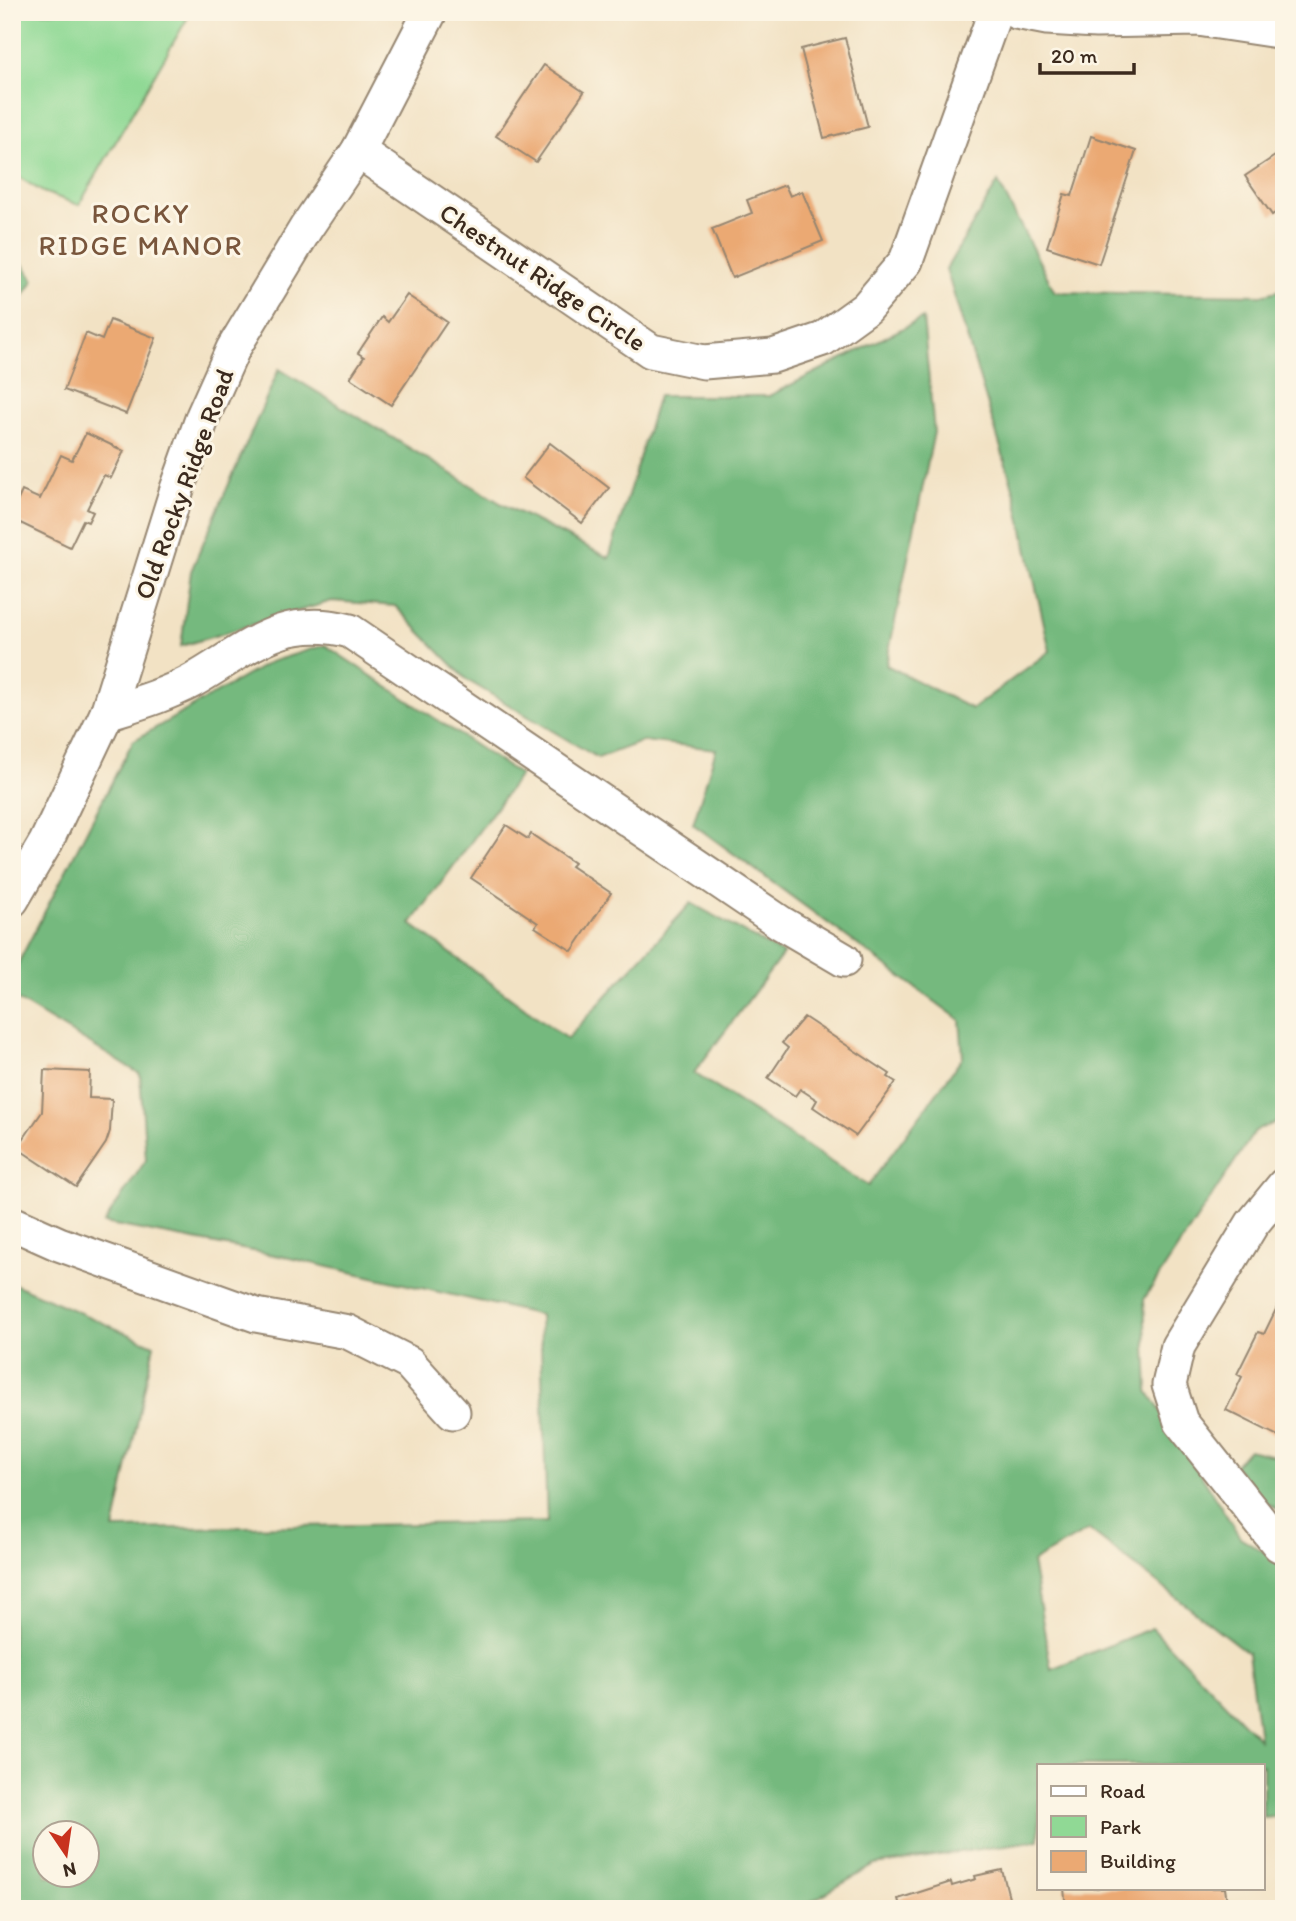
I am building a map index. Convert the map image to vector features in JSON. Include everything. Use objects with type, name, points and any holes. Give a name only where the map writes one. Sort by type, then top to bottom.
[{"type":"street","name":"Old Rocky Ridge Road","points":[[12,900],[46,842],[107,713],[177,489],[203,416],[228,360],[306,228],[358,151],[430,12]]},
{"type":"street","name":"Chestnut Ridge Circle","points":[[358,151],[651,351],[704,362],[773,356],[822,339],[866,309],[906,261],[995,12]]},
{"type":"street","points":[[1016,12],[1048,18],[1096,21],[1198,19],[1284,32]]},
{"type":"street","points":[[107,713],[190,682],[268,635],[292,628],[313,626],[330,626],[349,631],[781,923],[845,960]]},
{"type":"street","points":[[1284,1185],[1252,1224],[1178,1346],[1169,1385],[1181,1422],[1279,1545],[1284,1547]]},
{"type":"street","points":[[12,1223],[58,1244],[256,1315],[348,1332],[409,1363],[453,1412]]},
{"type":"green space","points":[[12,12],[191,12],[79,205],[43,192],[12,173]]},
{"type":"green space","points":[[998,182],[1055,292],[1262,295],[1284,289],[1284,1119],[1255,1131],[1144,1299],[1148,1391],[1240,1537],[1284,1564],[1284,1820],[1272,1816],[1264,1817],[1264,1764],[1037,1764],[1037,1840],[875,1865],[798,1909],[12,1909],[12,1283],[154,1345],[114,1529],[547,1522],[540,1315],[285,1257],[104,1223],[146,1160],[140,1074],[12,997],[12,975],[133,741],[270,662],[325,645],[520,775],[411,924],[567,1039],[691,903],[783,954],[694,1073],[868,1186],[963,1057],[960,1020],[693,824],[716,749],[643,741],[598,758],[467,680],[395,606],[332,601],[181,646],[191,571],[279,369],[502,504],[609,558],[658,396],[769,396],[923,318],[934,432],[886,665],[972,709],[1050,651],[1015,494],[946,269]],"holes":[[[1089,1530],[1248,1653],[1259,1739],[1152,1628],[1051,1669],[1032,1562]]]},
{"type":"green space","points":[[12,249],[34,280],[12,313]]},
{"type":"green space","points":[[1248,1450],[1284,1458],[1284,1513],[1259,1498],[1234,1465]]},
{"type":"building","points":[[845,38],[868,127],[824,138],[801,49]]},
{"type":"building","points":[[544,65],[584,92],[536,162],[496,136]]},
{"type":"building","points":[[1091,136],[1136,151],[1099,264],[1047,247],[1064,194],[1072,196]]},
{"type":"building","points":[[1284,150],[1284,207],[1272,215],[1245,176]]},
{"type":"building","points":[[785,185],[790,196],[802,191],[823,241],[732,278],[712,229],[752,213],[747,200]]},
{"type":"building","points":[[407,295],[447,322],[391,405],[350,378],[364,357],[358,353],[382,317],[388,322]]},
{"type":"building","points":[[110,320],[156,338],[126,414],[64,390],[86,333],[102,340]]},
{"type":"building","points":[[86,433],[124,451],[111,478],[104,475],[87,509],[93,512],[88,522],[83,520],[70,547],[12,519],[12,513],[22,491],[40,499],[61,455],[72,460]]},
{"type":"building","points":[[550,443],[609,488],[582,523],[523,478]]},
{"type":"building","points":[[506,825],[528,839],[531,834],[574,863],[571,866],[611,893],[572,951],[535,927],[538,923],[471,878]]},
{"type":"building","points":[[804,1017],[890,1074],[888,1077],[896,1082],[856,1136],[813,1107],[817,1100],[800,1089],[795,1096],[768,1078],[788,1048],[782,1043]]},
{"type":"building","points":[[44,1070],[90,1072],[89,1098],[112,1099],[110,1131],[106,1143],[76,1187],[17,1148],[42,1112]]},
{"type":"building","points":[[1281,1299],[1284,1301],[1284,1439],[1226,1410],[1242,1377],[1237,1374],[1258,1332],[1264,1334]]},
{"type":"building","points":[[1002,1870],[1012,1909],[901,1909],[898,1899],[951,1882],[952,1886],[976,1879],[975,1876]]},
{"type":"building","points":[[1064,1890],[1225,1890],[1228,1909],[1066,1909]]},
{"type":"district","name":"ROCKY RIDGE MANOR","points":[[141,229]]}]
